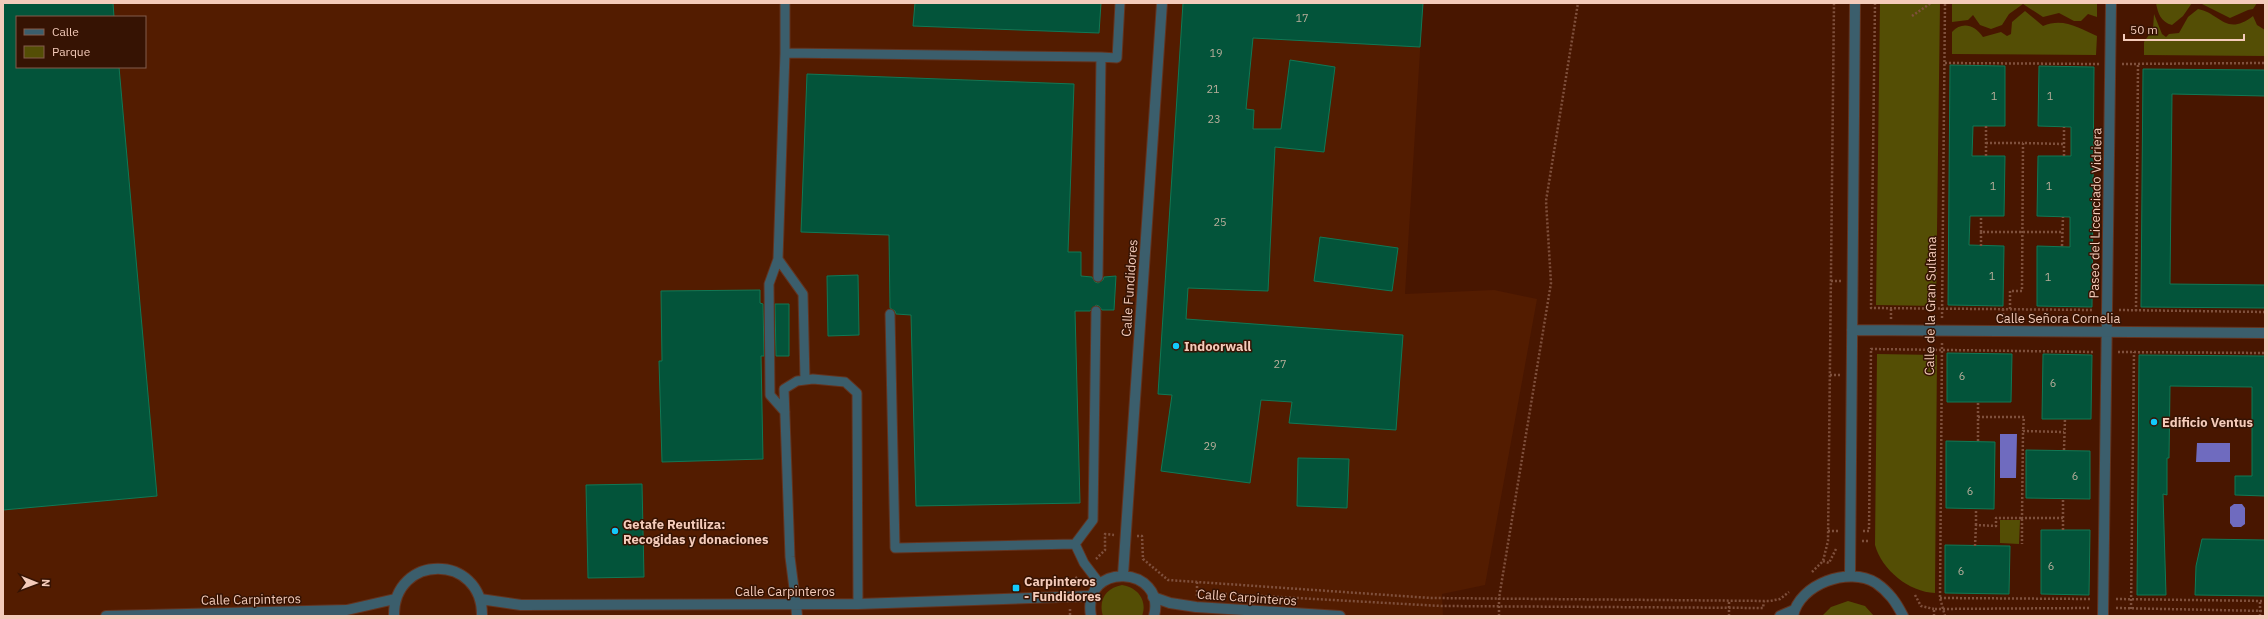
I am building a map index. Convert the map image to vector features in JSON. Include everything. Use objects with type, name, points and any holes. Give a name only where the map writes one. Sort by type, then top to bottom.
[{"type":"street","name":"Calle Fundidores","points":[[1123,575],[1162,3]]},
{"type":"street","points":[[1850,576],[1855,3]]},
{"type":"street","name":"Paseo del Licenciado Vidriera","points":[[2103,616],[2111,3]]},
{"type":"street","name":"Calle Señora Cornelia","points":[[1852,330],[2265,333]]},
{"type":"street","points":[[394,616],[395,599],[405,582],[417,573],[432,568],[455,571],[468,580],[480,599],[482,616]]},
{"type":"street","points":[[1091,616],[1091,596],[1100,584],[1109,578],[1123,575],[1136,578],[1143,583],[1153,597],[1154,616]]},
{"type":"street","points":[[1780,616],[1794,613],[1802,598],[1818,584],[1850,576],[1875,582],[1894,598],[1902,616]]},
{"type":"street","name":"Calle Carpinteros","points":[[480,599],[521,605],[858,604],[1070,598],[1091,596]]},
{"type":"street","name":"Calle Carpinteros","points":[[1153,597],[1170,603],[1196,607],[1340,616]]},
{"type":"street","name":"Calle Carpinteros","points":[[106,616],[347,610],[395,599]]},
{"type":"street","points":[[796,604],[797,616]]},
{"type":"lane","points":[[785,3],[785,53],[778,259],[769,284],[770,395],[785,412]]},
{"type":"lane","points":[[785,53],[1116,58],[1120,3]]},
{"type":"lane","points":[[1098,277],[1101,57]]},
{"type":"lane","points":[[778,259],[803,294],[805,380]]},
{"type":"lane","points":[[1075,544],[1093,520],[1096,311]]},
{"type":"lane","points":[[890,314],[895,548],[1075,544]]},
{"type":"lane","points":[[796,604],[790,557],[784,389],[796,381],[805,380],[845,382],[857,393],[858,604]]},
{"type":"lane","points":[[1075,544],[1087,568],[1100,584]]},
{"type":"path","points":[[1498,616],[1499,598],[1551,283],[1546,201],[1578,3]]},
{"type":"path","points":[[1823,561],[1826,552],[1828,531],[1834,3]]},
{"type":"path","points":[[1874,3],[1872,308],[1943,309]]},
{"type":"path","points":[[1912,16],[1931,3]]},
{"type":"path","name":"Calle de la Gran Sultana","points":[[1945,3],[1940,598],[1945,616]]},
{"type":"path","points":[[2136,311],[2138,64]]},
{"type":"path","points":[[1986,126],[1986,156]]},
{"type":"path","points":[[2064,127],[2064,156]]},
{"type":"path","points":[[1986,143],[2064,144]]},
{"type":"path","points":[[2010,309],[2010,291],[2022,291],[2023,143]]},
{"type":"path","points":[[1981,216],[1981,246]]},
{"type":"path","points":[[2062,216],[2062,246]]},
{"type":"path","points":[[1981,232],[2062,232]]},
{"type":"path","points":[[1828,531],[1869,532],[1871,349],[2265,353]]},
{"type":"path","points":[[2131,609],[2134,352]]},
{"type":"path","points":[[1978,402],[1978,441]]},
{"type":"path","points":[[1978,417],[2024,417],[2022,544]]},
{"type":"path","points":[[2064,450],[2065,419]]},
{"type":"path","points":[[2023,431],[2064,432]]},
{"type":"path","points":[[2063,499],[2063,530]]},
{"type":"path","points":[[1976,509],[1976,546]]},
{"type":"path","points":[[1976,525],[1996,526],[1996,518],[2063,518]]},
{"type":"path","points":[[1070,616],[1070,583],[1105,550],[1105,534],[1142,536],[1143,559],[1168,580],[1431,598],[1764,601],[1763,608],[1400,604],[1220,594]]},
{"type":"path","points":[[1197,593],[1205,593]]},
{"type":"path","points":[[1915,594],[1921,606],[1934,609]]},
{"type":"path","points":[[1940,598],[2265,601]]},
{"type":"path","points":[[1729,601],[1729,616]]},
{"type":"path","points":[[2260,601],[2260,616]]},
{"type":"shaded area","points":[[3,3],[1423,3],[1405,294],[1494,290],[1537,299],[1485,585],[1442,594],[1443,616],[3,616]]},
{"type":"shaded area","points":[[2000,434],[2017,434],[2016,478],[2000,478]]},
{"type":"shaded area","points":[[2197,443],[2230,443],[2230,462],[2196,462]]},
{"type":"shaded area","points":[[2234,504],[2242,504],[2245,508],[2245,524],[2241,527],[2233,527],[2230,523],[2230,507]]},
{"type":"green space","points":[[1880,3],[1940,3],[1936,306],[1876,305]]},
{"type":"green space","points":[[1952,3],[2097,3],[2097,17],[2088,14],[2081,21],[2074,21],[2059,13],[2043,17],[2023,4],[2009,14],[2002,25],[1991,29],[1980,25],[1973,15],[1968,20],[1952,22]]},
{"type":"green space","points":[[2156,3],[2192,3],[2183,16],[2172,25],[2163,20]]},
{"type":"green space","points":[[2192,3],[2257,3],[2253,9],[2230,18],[2202,4]]},
{"type":"green space","points":[[2198,9],[2206,11],[2230,24],[2244,22],[2253,16],[2257,25],[2265,30],[2265,56],[2144,55],[2144,42],[2153,29],[2154,14],[2162,34],[2166,37],[2169,34],[2179,33],[2188,17]]},
{"type":"green space","points":[[2025,11],[2043,26],[2064,23],[2097,36],[2096,55],[1952,54],[1952,32],[1960,26],[1972,27],[1983,37],[2001,32],[2007,36],[2011,34],[2012,22]]},
{"type":"green space","points":[[1877,354],[1937,355],[1935,593],[1916,589],[1898,578],[1884,563],[1875,545]]},
{"type":"green space","points":[[2000,520],[2020,520],[2019,544],[2000,543]]},
{"type":"green space","points":[[1122,585],[1132,588],[1140,595],[1144,605],[1142,616],[1103,616],[1102,605],[1105,596],[1112,589]]},
{"type":"green space","points":[[1848,601],[1865,606],[1874,616],[1822,616],[1831,607]]},
{"type":"building","points":[[3,3],[113,3],[114,16],[16,16],[16,68],[119,68],[157,496],[3,510]]},
{"type":"building","points":[[915,3],[1101,3],[1099,33],[913,26]]},
{"type":"building","points":[[1183,3],[1423,3],[1420,47],[1253,38],[1246,109],[1254,110],[1253,129],[1281,129],[1290,60],[1335,67],[1324,152],[1275,147],[1268,291],[1188,288],[1186,319],[1403,335],[1396,430],[1289,423],[1292,402],[1261,400],[1250,483],[1161,471],[1172,395],[1158,394]]},
{"type":"building","points":[[1950,65],[2005,66],[2005,126],[1973,126],[1972,156],[2005,156],[2004,216],[1970,216],[1969,245],[2004,246],[2003,306],[1948,305]]},
{"type":"building","points":[[2039,66],[2094,67],[2092,307],[2037,306],[2037,246],[2070,247],[2070,217],[2037,216],[2038,156],[2071,156],[2071,127],[2038,126]]},
{"type":"building","points":[[2143,69],[2265,70],[2265,96],[2172,94],[2170,284],[2265,285],[2265,308],[2141,307]]},
{"type":"building","points":[[807,74],[1074,84],[1068,252],[1081,252],[1081,276],[1092,277],[1095,282],[1098,283],[1103,280],[1104,277],[1116,276],[1114,310],[1102,310],[1096,305],[1090,311],[1075,311],[1080,503],[916,506],[911,315],[896,314],[895,311],[890,308],[889,235],[801,232]]},
{"type":"building","points":[[1320,237],[1398,248],[1392,291],[1314,281]]},
{"type":"building","points":[[858,275],[859,335],[828,336],[827,276]]},
{"type":"building","points":[[760,290],[760,303],[763,304],[764,356],[761,356],[763,459],[662,462],[659,361],[662,361],[661,291]]},
{"type":"building","points":[[775,304],[789,304],[789,356],[776,356]]},
{"type":"building","points":[[1947,353],[2012,354],[2011,402],[1947,402]]},
{"type":"building","points":[[2043,354],[2092,355],[2091,419],[2042,419]]},
{"type":"building","name":"Edificio Ventus","points":[[2139,355],[2265,356],[2265,496],[2235,495],[2235,476],[2252,476],[2252,387],[2170,386],[2167,495],[2163,494],[2166,595],[2137,595]]},
{"type":"building","points":[[1946,441],[1995,442],[1994,509],[1946,508]]},
{"type":"building","points":[[2026,450],[2090,451],[2090,499],[2026,498]]},
{"type":"building","points":[[1298,458],[1349,459],[1347,508],[1297,506]]},
{"type":"building","name":"Getafe Reutiliza: Recogidas y donaciones","points":[[642,484],[644,577],[588,578],[586,485]]},
{"type":"building","points":[[2041,530],[2090,530],[2089,595],[2041,594]]},
{"type":"building","points":[[2202,539],[2265,540],[2265,596],[2195,595],[2196,566]]},
{"type":"building","points":[[1945,545],[2010,546],[2009,594],[1945,593]]},
{"type":"place","name":"Indoorwall","points":[[1176,346]]},
{"type":"place","name":"Edificio Ventus","points":[[2154,422]]},
{"type":"place","name":"Getafe Reutiliza: Recogidas y donaciones","points":[[615,531]]},
{"type":"place","name":"Carpinteros - Fundidores","points":[[1016,588]]}]
